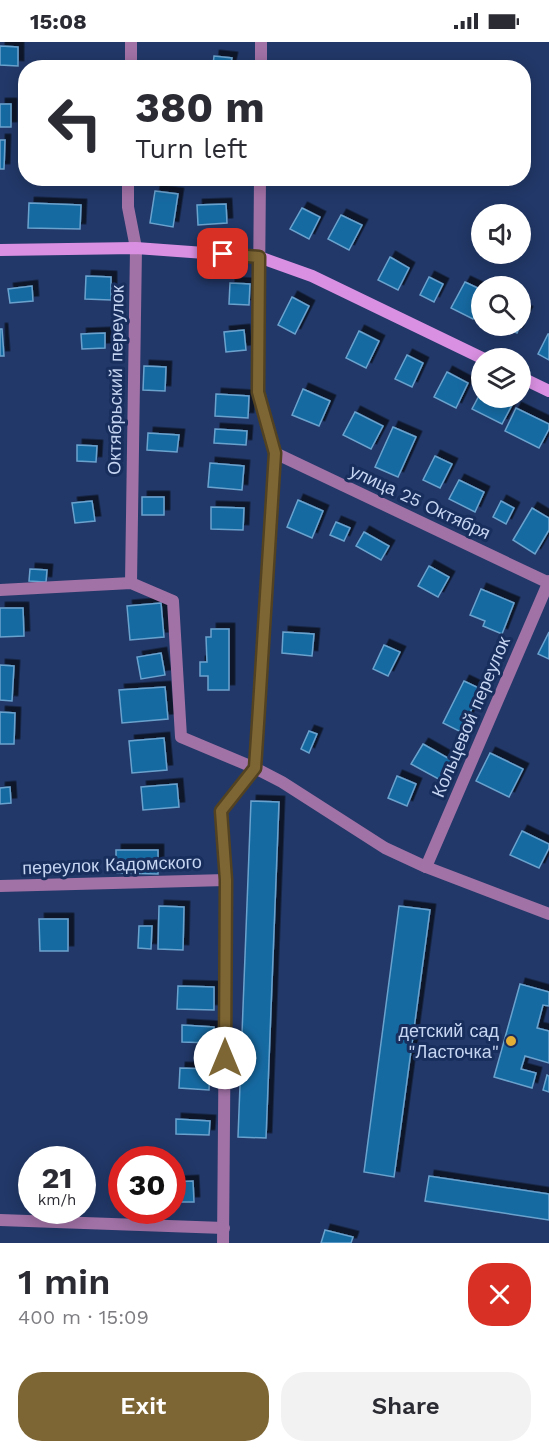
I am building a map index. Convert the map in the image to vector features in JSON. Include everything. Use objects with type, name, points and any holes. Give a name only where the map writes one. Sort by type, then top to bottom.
[{"type":"main road","points":[[0,250],[136,248],[259,257],[312,276],[471,353]]},
{"type":"main road","points":[[531,382],[549,391]]},
{"type":"street","points":[[131,42],[131,60]]},
{"type":"street","points":[[261,42],[261,60]]},
{"type":"street","name":"Октябрьский переулок","points":[[128,186],[128,207],[136,248],[131,583]]},
{"type":"street","points":[[223,1243],[226,880],[221,811],[255,768],[275,453],[258,392],[260,186]]},
{"type":"street","name":"улица 25 Октября","points":[[275,453],[549,582]]},
{"type":"street","name":"Кольцевой переулок","points":[[426,867],[549,582]]},
{"type":"street","points":[[0,590],[131,583],[173,601],[181,737],[282,782],[385,848],[426,867],[549,914]]},
{"type":"street","name":"переулок Кадомского","points":[[0,886],[226,880]]},
{"type":"street","points":[[0,1220],[224,1228]]},
{"type":"building","points":[[0,46],[18,47],[18,66],[0,65]]},
{"type":"building","points":[[214,56],[232,58],[232,60],[214,60]]},
{"type":"building","points":[[0,104],[11,104],[11,127],[0,127]]},
{"type":"building","points":[[0,140],[5,140],[4,169],[0,169]]},
{"type":"building","points":[[155,191],[178,194],[173,227],[150,223]]},
{"type":"building","points":[[29,203],[81,205],[80,229],[28,228]]},
{"type":"building","points":[[226,204],[227,223],[198,225],[197,205]]},
{"type":"building","points":[[302,208],[320,217],[309,239],[290,229]]},
{"type":"building","points":[[341,215],[362,225],[349,250],[328,239]]},
{"type":"building","points":[[390,257],[409,268],[398,290],[378,280]]},
{"type":"building","points":[[86,276],[111,277],[111,300],[85,299]]},
{"type":"building","points":[[429,277],[443,284],[434,302],[420,295]]},
{"type":"building","points":[[465,282],[471,285],[471,318],[451,308]]},
{"type":"building","points":[[230,283],[250,284],[249,305],[229,304]]},
{"type":"building","points":[[32,286],[33,301],[10,303],[8,289]]},
{"type":"building","points":[[292,297],[309,306],[295,334],[278,325]]},
{"type":"building","points":[[0,329],[2,329],[4,356],[0,356]]},
{"type":"building","points":[[244,330],[246,350],[226,352],[224,332]]},
{"type":"building","points":[[359,331],[379,341],[366,368],[346,358]]},
{"type":"building","points":[[105,333],[105,348],[82,349],[81,334]]},
{"type":"building","points":[[549,334],[549,360],[538,354]]},
{"type":"building","points":[[407,355],[423,363],[412,387],[395,379]]},
{"type":"building","points":[[144,366],[166,367],[165,391],[143,390]]},
{"type":"building","points":[[447,372],[468,383],[456,408],[434,397]]},
{"type":"building","points":[[303,389],[330,401],[319,426],[292,415]]},
{"type":"building","points":[[216,394],[249,396],[248,418],[215,416]]},
{"type":"building","points":[[473,408],[510,408],[502,424]]},
{"type":"building","points":[[516,408],[549,424],[549,429],[539,448],[505,431]]},
{"type":"building","points":[[355,412],[383,426],[371,449],[343,435]]},
{"type":"building","points":[[393,427],[416,437],[398,477],[375,467]]},
{"type":"building","points":[[215,429],[247,431],[246,445],[214,443]]},
{"type":"building","points":[[148,433],[179,435],[177,452],[147,450]]},
{"type":"building","points":[[77,445],[97,446],[96,462],[77,461]]},
{"type":"building","points":[[435,456],[452,464],[440,488],[423,480]]},
{"type":"building","points":[[210,463],[244,466],[242,490],[208,487]]},
{"type":"building","points":[[459,480],[484,492],[475,512],[449,499]]},
{"type":"building","points":[[142,497],[164,497],[164,515],[142,515]]},
{"type":"building","points":[[298,500],[323,511],[312,538],[287,527]]},
{"type":"building","points":[[92,501],[95,521],[75,523],[72,503]]},
{"type":"building","points":[[501,501],[514,508],[506,524],[493,517]]},
{"type":"building","points":[[211,507],[244,508],[243,530],[211,529]]},
{"type":"building","points":[[532,508],[549,518],[549,530],[535,554],[513,540]]},
{"type":"building","points":[[336,522],[350,528],[344,541],[330,535]]},
{"type":"building","points":[[364,532],[389,546],[381,560],[356,546]]},
{"type":"building","points":[[429,566],[449,577],[438,597],[418,586]]},
{"type":"building","points":[[30,569],[47,570],[46,582],[29,581]]},
{"type":"building","points":[[481,589],[514,603],[502,634],[483,626],[485,621],[470,615]]},
{"type":"building","points":[[161,603],[164,637],[130,640],[127,606]]},
{"type":"building","points":[[0,608],[23,608],[24,636],[0,637]]},
{"type":"building","points":[[211,629],[229,629],[229,690],[208,690],[208,676],[200,676],[200,662],[207,662],[206,637],[211,637]]},
{"type":"building","points":[[283,632],[314,634],[312,656],[282,653]]},
{"type":"building","points":[[549,632],[549,659],[538,654]]},
{"type":"building","points":[[384,645],[400,652],[388,676],[373,669]]},
{"type":"building","points":[[161,653],[165,675],[141,679],[137,657]]},
{"type":"building","points":[[0,665],[14,666],[12,701],[0,700]]},
{"type":"building","points":[[464,681],[481,689],[461,732],[443,723]]},
{"type":"building","points":[[165,687],[168,719],[122,723],[119,690]]},
{"type":"building","points":[[0,712],[15,713],[14,744],[0,744]]},
{"type":"building","points":[[309,731],[317,734],[309,753],[301,749]]},
{"type":"building","points":[[164,738],[167,770],[132,773],[129,741]]},
{"type":"building","points":[[423,744],[455,762],[444,782],[411,764]]},
{"type":"building","points":[[490,753],[523,769],[509,797],[476,781]]},
{"type":"building","points":[[397,776],[416,784],[407,806],[388,798]]},
{"type":"building","points":[[177,784],[179,807],[143,810],[141,787]]},
{"type":"building","points":[[10,787],[11,803],[0,804],[0,788]]},
{"type":"building","points":[[251,801],[279,802],[266,1138],[238,1137]]},
{"type":"building","points":[[522,831],[549,844],[539,868],[510,855]]},
{"type":"building","points":[[116,850],[158,850],[158,874],[116,873]]},
{"type":"building","points":[[159,906],[184,907],[183,950],[158,949]]},
{"type":"building","points":[[399,906],[430,910],[394,1177],[364,1172]]},
{"type":"building","points":[[39,919],[68,919],[68,951],[40,951]]},
{"type":"building","points":[[139,926],[152,926],[151,949],[138,948]]},
{"type":"building","points":[[520,984],[549,992],[549,1006],[543,1005],[537,1028],[549,1031],[549,1063],[525,1056],[521,1069],[536,1073],[532,1088],[494,1077]]},
{"type":"building","points":[[178,986],[214,987],[214,1010],[177,1009]]},
{"type":"building","points":[[182,1025],[214,1027],[213,1043],[182,1042]]},
{"type":"building","points":[[180,1068],[210,1069],[209,1090],[179,1088]]},
{"type":"building","points":[[547,1075],[549,1076],[549,1092],[543,1090]]},
{"type":"building","points":[[176,1119],[210,1121],[209,1135],[176,1134]]},
{"type":"building","points":[[429,1176],[549,1194],[549,1220],[425,1201]]},
{"type":"building","points":[[186,1181],[193,1181],[194,1202],[186,1202]]},
{"type":"building","points":[[325,1230],[353,1237],[351,1243],[321,1243]]},
{"type":"place","name":"детский сад \"Ласточка\"","points":[[511,1041]]},
{"type":"route","points":[[223,254],[259,257],[258,392],[275,453],[255,768],[221,811],[226,880],[225,1058]]}]
